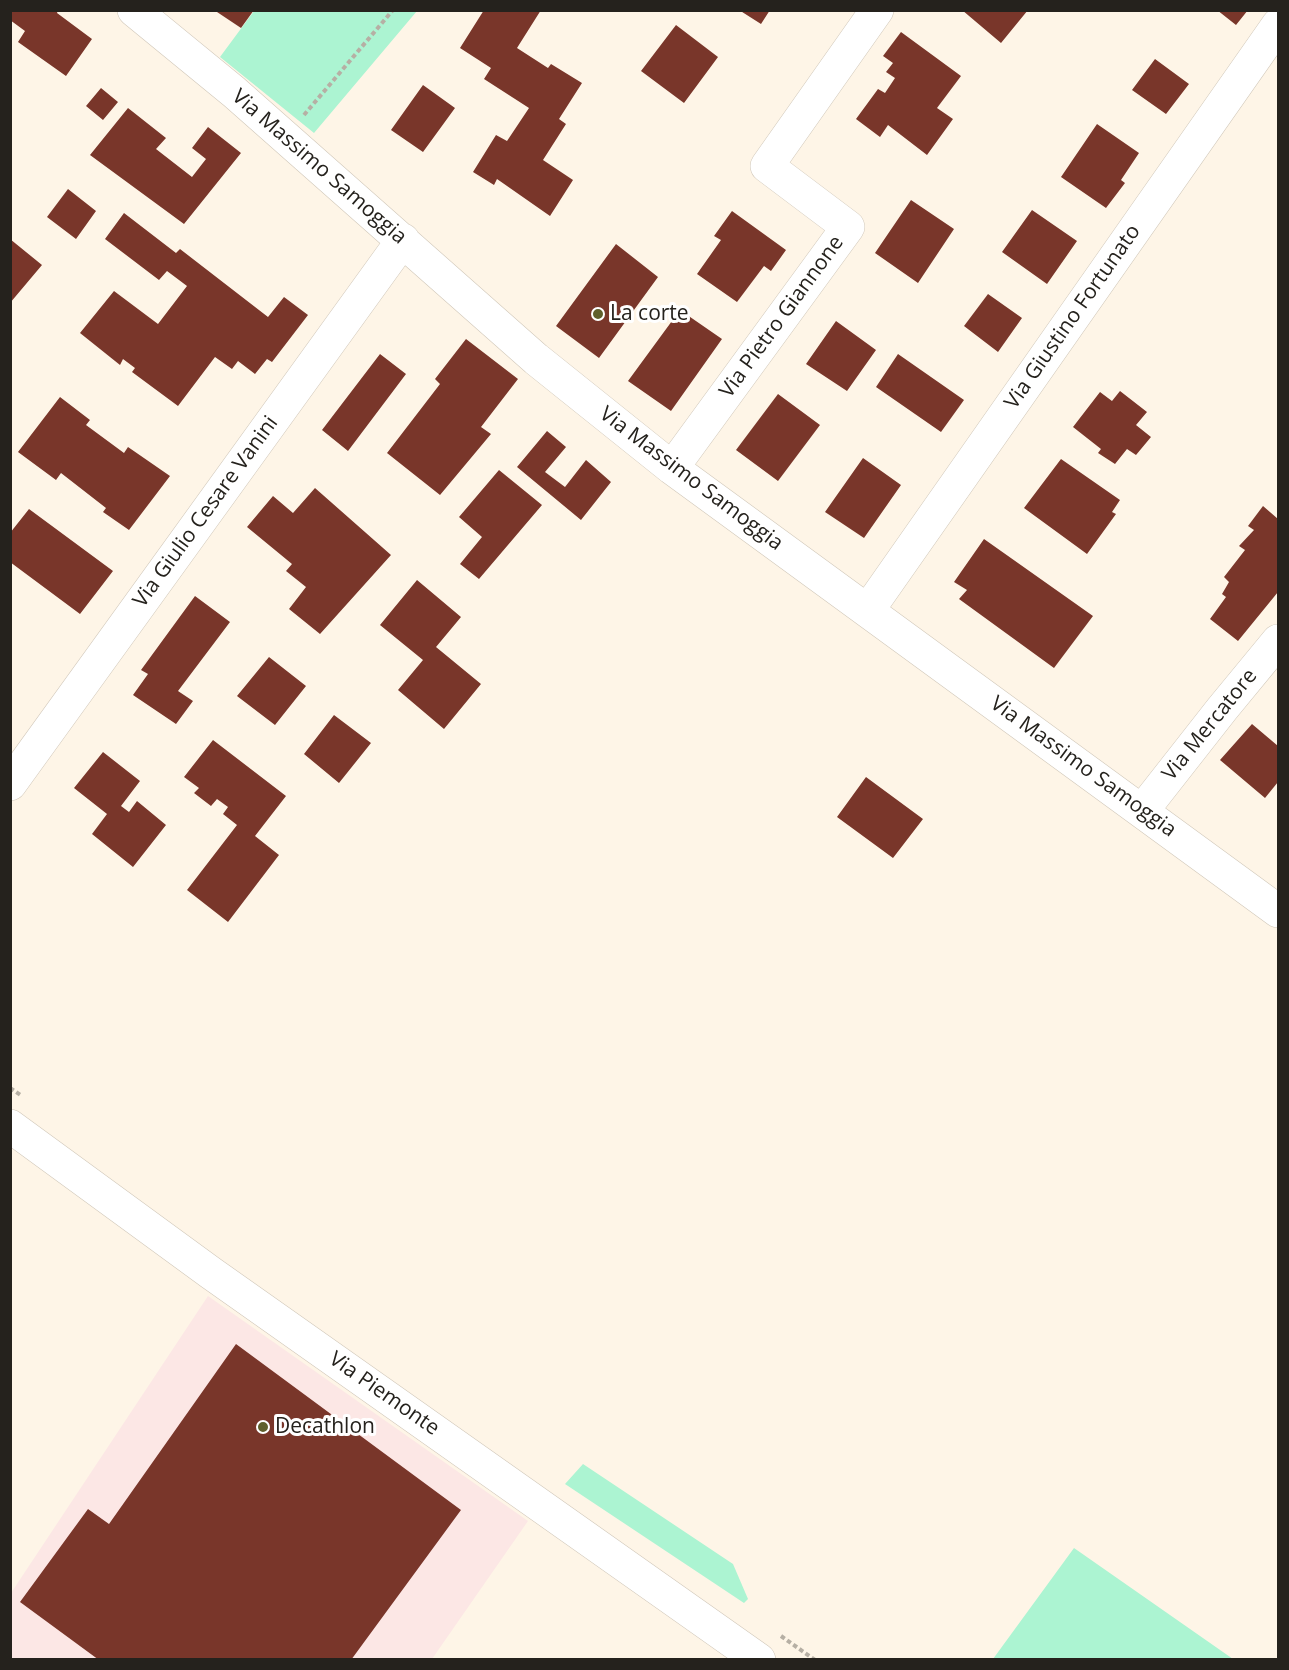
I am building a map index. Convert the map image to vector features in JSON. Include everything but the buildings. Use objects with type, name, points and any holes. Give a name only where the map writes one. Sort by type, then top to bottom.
[{"type":"street","name":"Via Massimo Samoggia","points":[[134,10],[234,92],[536,359],[672,468],[1278,910]]},
{"type":"street","name":"Via Pietro Giannone","points":[[672,468],[848,227],[767,166],[877,10]]},
{"type":"street","name":"Via Giustino Fortunato","points":[[868,610],[1278,25]]},
{"type":"street","name":"Via Giulio Cesare Vanini","points":[[10,784],[403,240]]},
{"type":"street","name":"Via Mercatore","points":[[1142,811],[1278,641]]},
{"type":"street","name":"Via Piemonte","points":[[10,1126],[211,1273],[759,1659]]},
{"type":"path","points":[[297,123],[393,10]]},
{"type":"shaded area","name":"Decathlon","points":[[208,1296],[528,1521],[432,1659],[11,1660],[11,1593]]},
{"type":"green space","points":[[254,11],[417,11],[314,133],[220,57]]},
{"type":"green space","points":[[583,1464],[733,1564],[748,1599],[744,1603],[565,1484]]},
{"type":"green space","points":[[1074,1548],[1233,1659],[993,1659]]},
{"type":"place","name":"La corte","points":[[598,314]]},
{"type":"place","name":"Decathlon","points":[[263,1427]]}]
